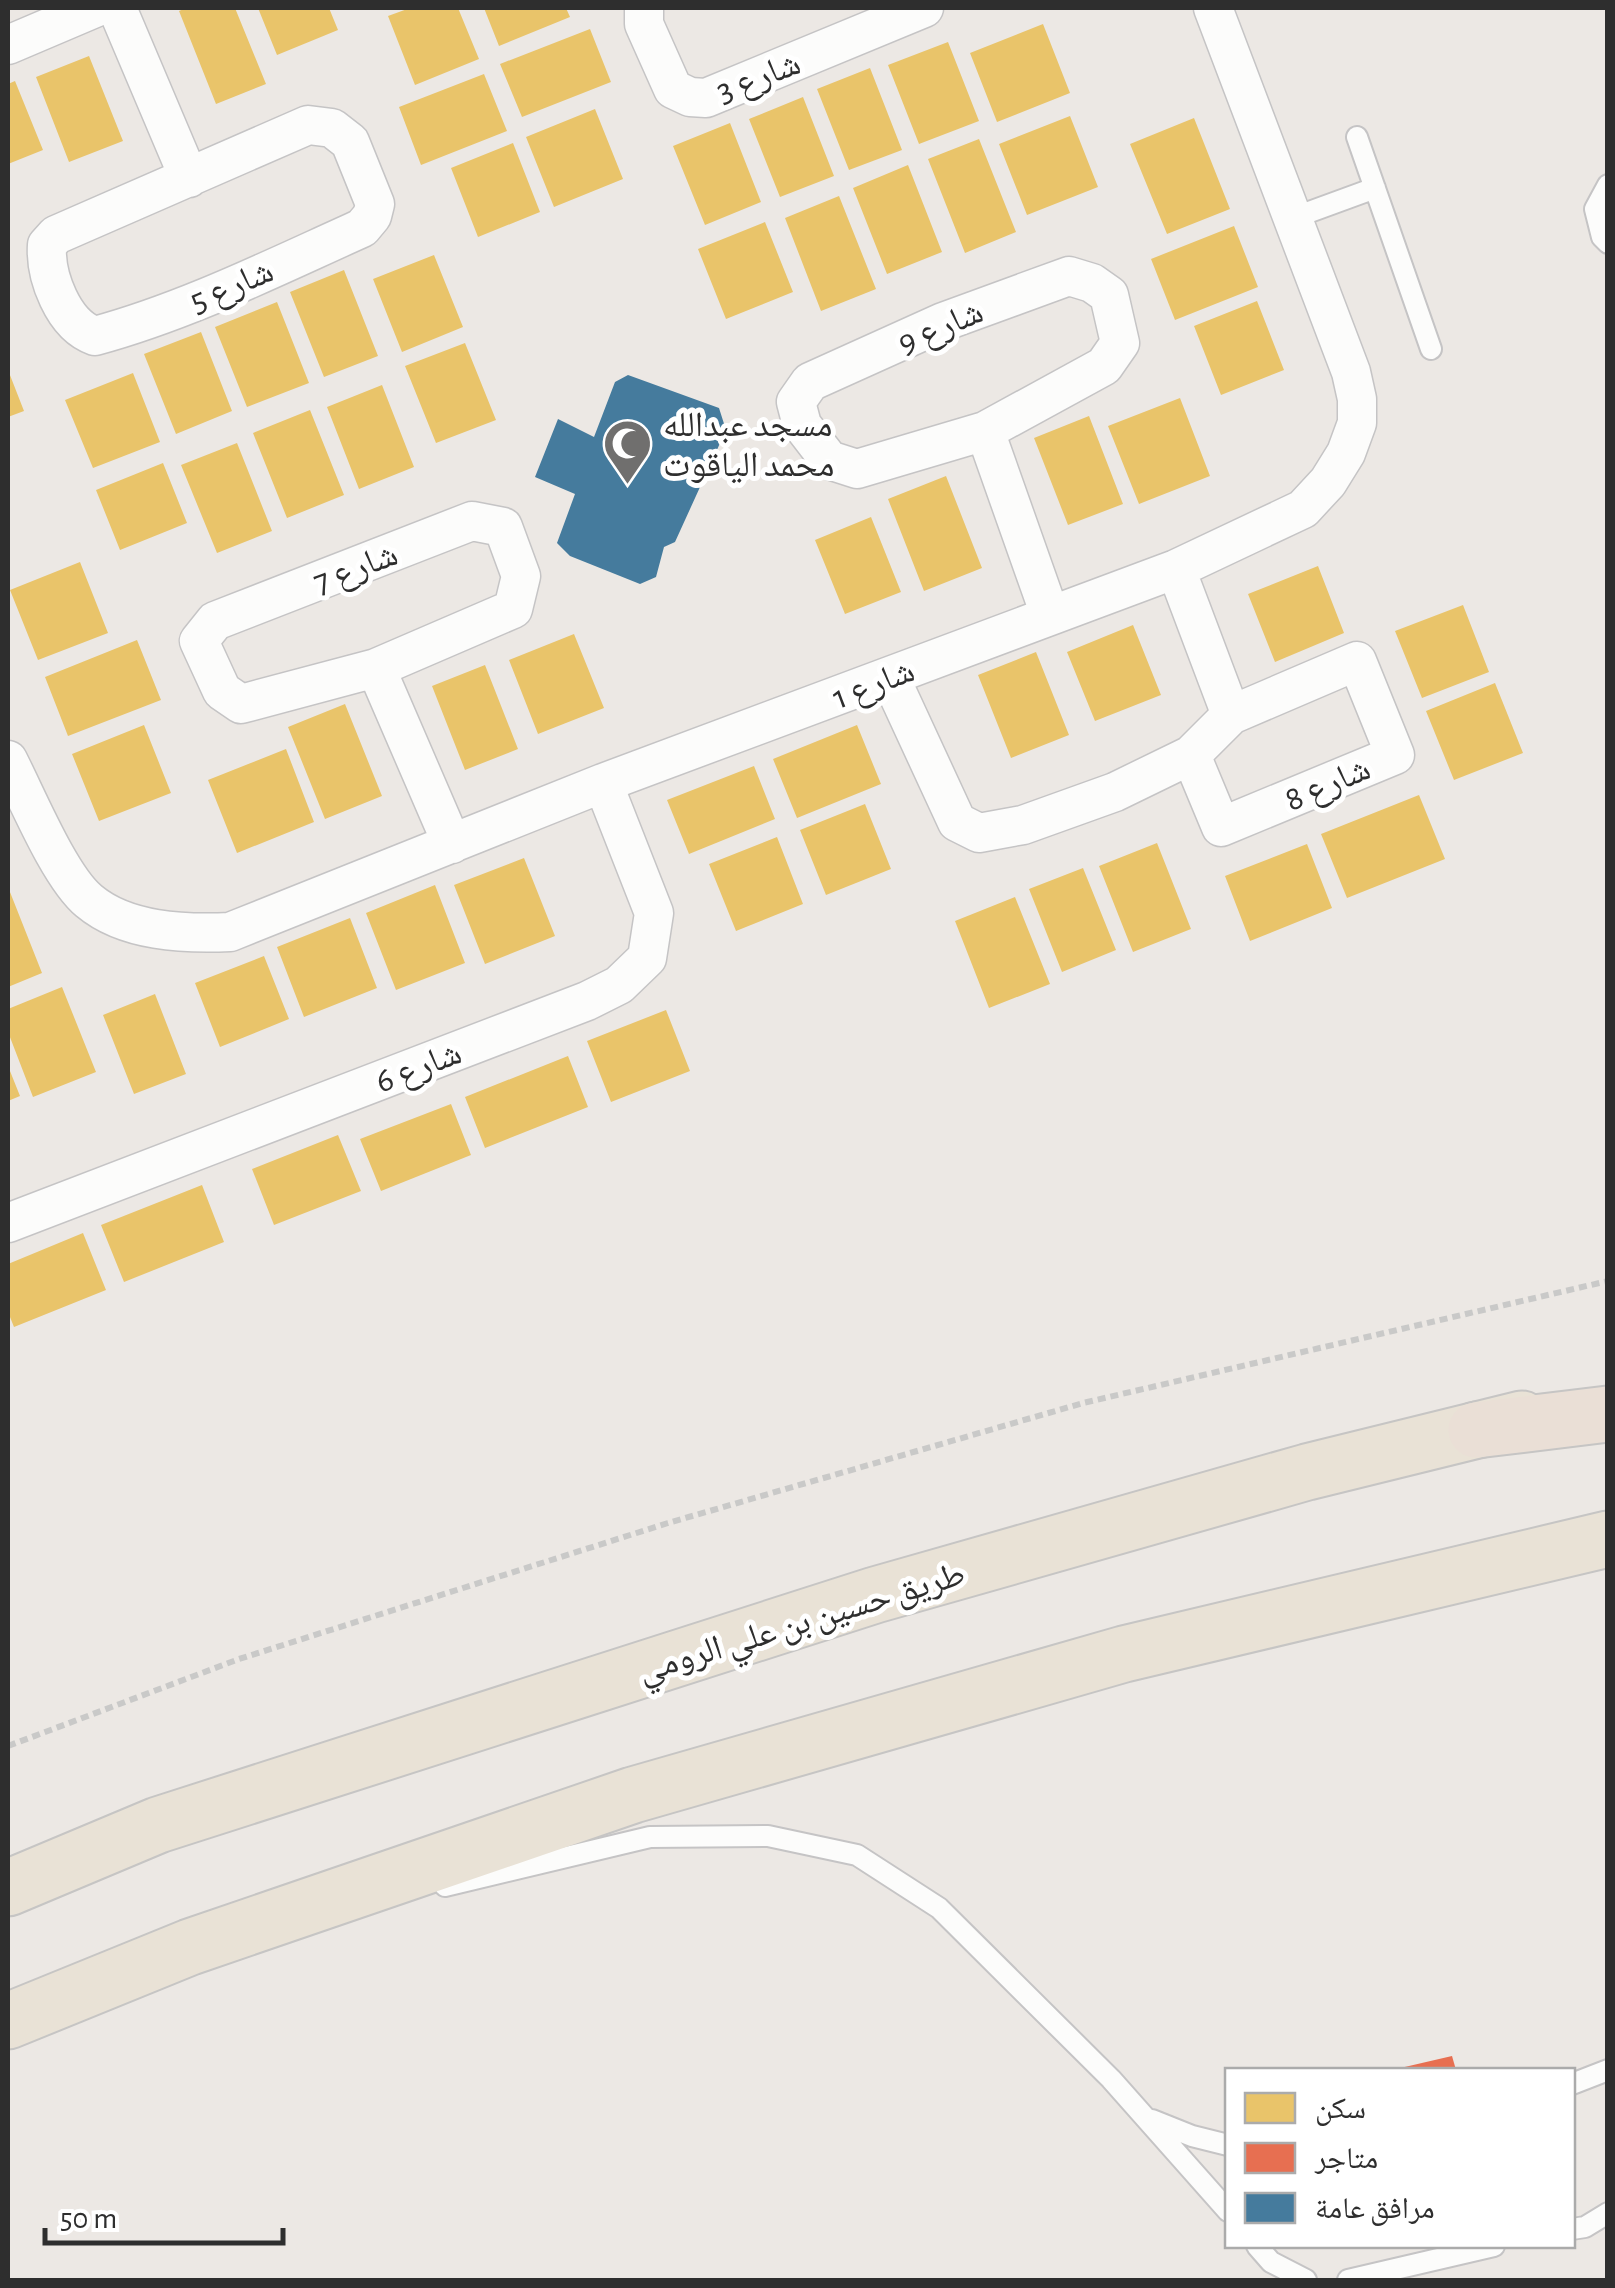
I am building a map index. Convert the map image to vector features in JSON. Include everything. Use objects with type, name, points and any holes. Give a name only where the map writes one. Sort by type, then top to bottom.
[{"type":"highway","name":"طريق حسين بن علي الرومي","points":[[8,1888],[158,1825],[875,1596],[1307,1472],[1608,1398]]},
{"type":"highway","points":[[1476,1430],[1608,1414]]},
{"type":"highway","points":[[8,2021],[190,1947],[671,1784],[1124,1654],[1608,1538]]},
{"type":"street","points":[[8,45],[95,8]]},
{"type":"street","points":[[117,8],[190,178]]},
{"type":"street","name":"شارع 3","points":[[644,8],[644,24],[673,89],[690,97],[706,98],[924,8]]},
{"type":"street","name":"شارع 1","points":[[8,760],[65,871],[88,900],[115,916],[157,929],[192,934],[230,932],[603,783],[1176,568],[1303,509],[1328,482],[1346,452],[1357,423],[1357,399],[1351,372],[1221,10]]},
{"type":"street","name":"شارع 5","points":[[308,125],[332,128],[350,142],[374,204],[372,216],[362,228],[238,284],[118,330],[95,336],[76,327],[47,267],[47,245],[74,226],[190,178],[308,125]]},
{"type":"street","name":"شارع 9","points":[[1068,276],[1092,283],[1109,294],[1120,343],[1104,366],[985,430],[857,469],[830,460],[802,425],[796,402],[810,382],[943,322],[1068,276]]},
{"type":"street","points":[[985,430],[1050,616]]},
{"type":"street","name":"شارع 7","points":[[472,522],[503,527],[521,576],[513,610],[376,668],[242,704],[222,691],[200,641],[215,621],[472,522]]},
{"type":"street","points":[[1176,568],[1231,715]]},
{"type":"street","name":"شارع 8","points":[[890,677],[957,822],[979,833],[1023,825],[1115,792],[1192,755],[1231,715],[1356,661],[1395,755],[1221,827],[1192,755]]},
{"type":"street","points":[[376,668],[452,844]]},
{"type":"street","name":"شارع 6","points":[[8,1223],[587,1002],[620,984],[647,958],[654,913],[603,783]]},
{"type":"lane","points":[[1356,138],[1431,350]]},
{"type":"lane","points":[[1608,184],[1595,208],[1602,237],[1608,242]]},
{"type":"lane","points":[[1293,218],[1375,188]]},
{"type":"lane","points":[[190,1947],[650,1836],[768,1836],[857,1855],[939,1908],[1146,2117],[1225,2209]]},
{"type":"lane","points":[[1575,2083],[1608,2070]]},
{"type":"lane","points":[[1146,2117],[1192,2136],[1225,2143]]},
{"type":"lane","points":[[1575,2229],[1608,2213]]},
{"type":"lane","points":[[1259,2248],[1271,2262],[1306,2280]]},
{"type":"lane","points":[[1348,2280],[1485,2248]]},
{"type":"path","points":[[8,1746],[239,1659],[668,1523],[1083,1403],[1608,1280]]},
{"type":"building: سكن","points":[[235,8],[266,84],[216,104],[179,11]]},
{"type":"building: سكن","points":[[258,8],[329,8],[338,30],[277,55]]},
{"type":"building: سكن","points":[[410,8],[458,8],[479,59],[415,85],[388,16]]},
{"type":"building: سكن","points":[[484,8],[566,8],[570,17],[499,46]]},
{"type":"building: سكن","points":[[1043,24],[1070,93],[997,122],[970,53]]},
{"type":"building: سكن","points":[[590,29],[611,82],[522,117],[500,64]]},
{"type":"building: سكن","points":[[948,42],[979,121],[919,144],[888,65]]},
{"type":"building: سكن","points":[[89,56],[123,141],[69,162],[36,77]]},
{"type":"building: سكن","points":[[870,68],[902,150],[849,170],[817,89]]},
{"type":"building: سكن","points":[[484,74],[507,131],[421,165],[399,107]]},
{"type":"building: سكن","points":[[15,81],[43,150],[8,164],[8,84]]},
{"type":"building: سكن","points":[[803,97],[834,176],[780,197],[749,119]]},
{"type":"building: سكن","points":[[595,109],[623,179],[554,207],[526,137]]},
{"type":"building: سكن","points":[[1070,116],[1098,187],[1027,215],[999,144]]},
{"type":"building: سكن","points":[[1194,118],[1230,209],[1167,234],[1130,144]]},
{"type":"building: سكن","points":[[730,123],[761,202],[705,225],[673,146]]},
{"type":"building: سكن","points":[[979,139],[1016,232],[965,253],[928,159]]},
{"type":"building: سكن","points":[[513,143],[540,212],[478,237],[451,168]]},
{"type":"building: سكن","points":[[908,165],[942,252],[887,274],[853,188]]},
{"type":"building: سكن","points":[[839,196],[876,289],[821,311],[785,218]]},
{"type":"building: سكن","points":[[765,222],[793,292],[726,319],[698,249]]},
{"type":"building: سكن","points":[[1234,226],[1258,287],[1175,320],[1151,259]]},
{"type":"building: سكن","points":[[434,255],[463,327],[402,352],[373,279]]},
{"type":"building: سكن","points":[[344,270],[378,356],[324,377],[290,292]]},
{"type":"building: سكن","points":[[1257,301],[1284,370],[1221,395],[1194,326]]},
{"type":"building: سكن","points":[[277,302],[309,383],[247,407],[215,327]]},
{"type":"building: سكن","points":[[201,332],[232,411],[176,434],[144,354]]},
{"type":"building: سكن","points":[[465,343],[496,420],[436,443],[405,366]]},
{"type":"building: سكن","points":[[8,370],[24,411],[8,417]]},
{"type":"building: سكن","points":[[133,373],[160,442],[93,468],[65,400]]},
{"type":"building: سكن","points":[[382,385],[414,467],[359,489],[327,407]]},
{"type":"building: سكن","points":[[1180,398],[1210,476],[1139,504],[1108,426]]},
{"type":"building: سكن","points":[[310,410],[344,495],[287,518],[253,433]]},
{"type":"building: سكن","points":[[1089,416],[1123,504],[1068,525],[1034,438]]},
{"type":"building: سكن","points":[[237,443],[272,531],[217,553],[181,465]]},
{"type":"building: سكن","points":[[163,463],[187,523],[120,550],[96,490]]},
{"type":"building: سكن","points":[[946,476],[982,568],[924,591],[888,499]]},
{"type":"building: سكن","points":[[871,517],[901,592],[845,614],[815,540]]},
{"type":"building: سكن","points":[[80,562],[108,633],[38,660],[10,590]]},
{"type":"building: سكن","points":[[1318,566],[1344,633],[1275,662],[1248,594]]},
{"type":"building: سكن","points":[[1463,605],[1489,672],[1422,698],[1395,631]]},
{"type":"building: سكن","points":[[1133,625],[1161,695],[1095,721],[1067,652]]},
{"type":"building: سكن","points":[[574,634],[604,708],[538,734],[509,660]]},
{"type":"building: سكن","points":[[137,640],[161,700],[68,736],[45,677]]},
{"type":"building: سكن","points":[[1036,652],[1069,735],[1011,758],[978,675]]},
{"type":"building: سكن","points":[[485,665],[518,749],[465,770],[432,686]]},
{"type":"building: سكن","points":[[1495,683],[1523,753],[1454,780],[1426,711]]},
{"type":"building: سكن","points":[[345,704],[382,796],[325,819],[288,727]]},
{"type":"building: سكن","points":[[144,725],[171,793],[99,821],[72,754]]},
{"type":"building: سكن","points":[[857,725],[881,784],[797,818],[773,759]]},
{"type":"building: سكن","points":[[286,749],[314,822],[237,853],[208,780]]},
{"type":"building: سكن","points":[[754,766],[775,819],[689,854],[667,800]]},
{"type":"building: سكن","points":[[1419,795],[1445,859],[1347,898],[1321,834]]},
{"type":"building: سكن","points":[[865,804],[891,869],[826,895],[800,830]]},
{"type":"building: سكن","points":[[777,837],[803,904],[736,931],[709,864]]},
{"type":"building: سكن","points":[[1157,843],[1191,929],[1133,952],[1099,866]]},
{"type":"building: سكن","points":[[1307,844],[1332,908],[1250,941],[1225,876]]},
{"type":"building: سكن","points":[[524,858],[555,936],[485,964],[454,885]]},
{"type":"building: سكن","points":[[1083,868],[1116,950],[1062,972],[1029,889]]},
{"type":"building: سكن","points":[[435,885],[465,963],[396,990],[366,913]]},
{"type":"building: سكن","points":[[8,887],[42,973],[8,987]]},
{"type":"building: سكن","points":[[1015,897],[1050,984],[989,1008],[955,921]]},
{"type":"building: سكن","points":[[350,918],[377,988],[304,1017],[277,947]]},
{"type":"building: سكن","points":[[264,956],[289,1019],[220,1047],[195,983]]},
{"type":"building: سكن","points":[[62,987],[96,1072],[33,1097],[8,1032],[8,1009]]},
{"type":"building: سكن","points":[[155,994],[186,1074],[134,1094],[103,1015]]},
{"type":"building: سكن","points":[[666,1010],[690,1071],[611,1102],[587,1041]]},
{"type":"building: سكن","points":[[568,1056],[588,1107],[485,1148],[465,1097]]},
{"type":"building: سكن","points":[[8,1066],[20,1096],[8,1101]]},
{"type":"building: سكن","points":[[451,1104],[471,1155],[381,1191],[360,1139]]},
{"type":"building: سكن","points":[[338,1135],[361,1191],[274,1225],[252,1169]]},
{"type":"building: سكن","points":[[202,1185],[224,1242],[124,1282],[101,1225]]},
{"type":"building: سكن","points":[[83,1233],[106,1290],[14,1327],[8,1312],[8,1264]]},
{"type":"building: متاجر","points":[[1452,2056],[1455,2068],[1400,2068]]},
{"type":"building: مرافق عامة","name":"مسجد عبدالله محمد الياقوت","points":[[628,375],[719,408],[726,430],[675,542],[664,547],[656,577],[640,584],[570,556],[557,543],[575,494],[535,477],[558,419],[594,437],[615,382]]},
{"type":"place","name":"مسجد عبدالله محمد الياقوت","points":[[628,486]]}]
